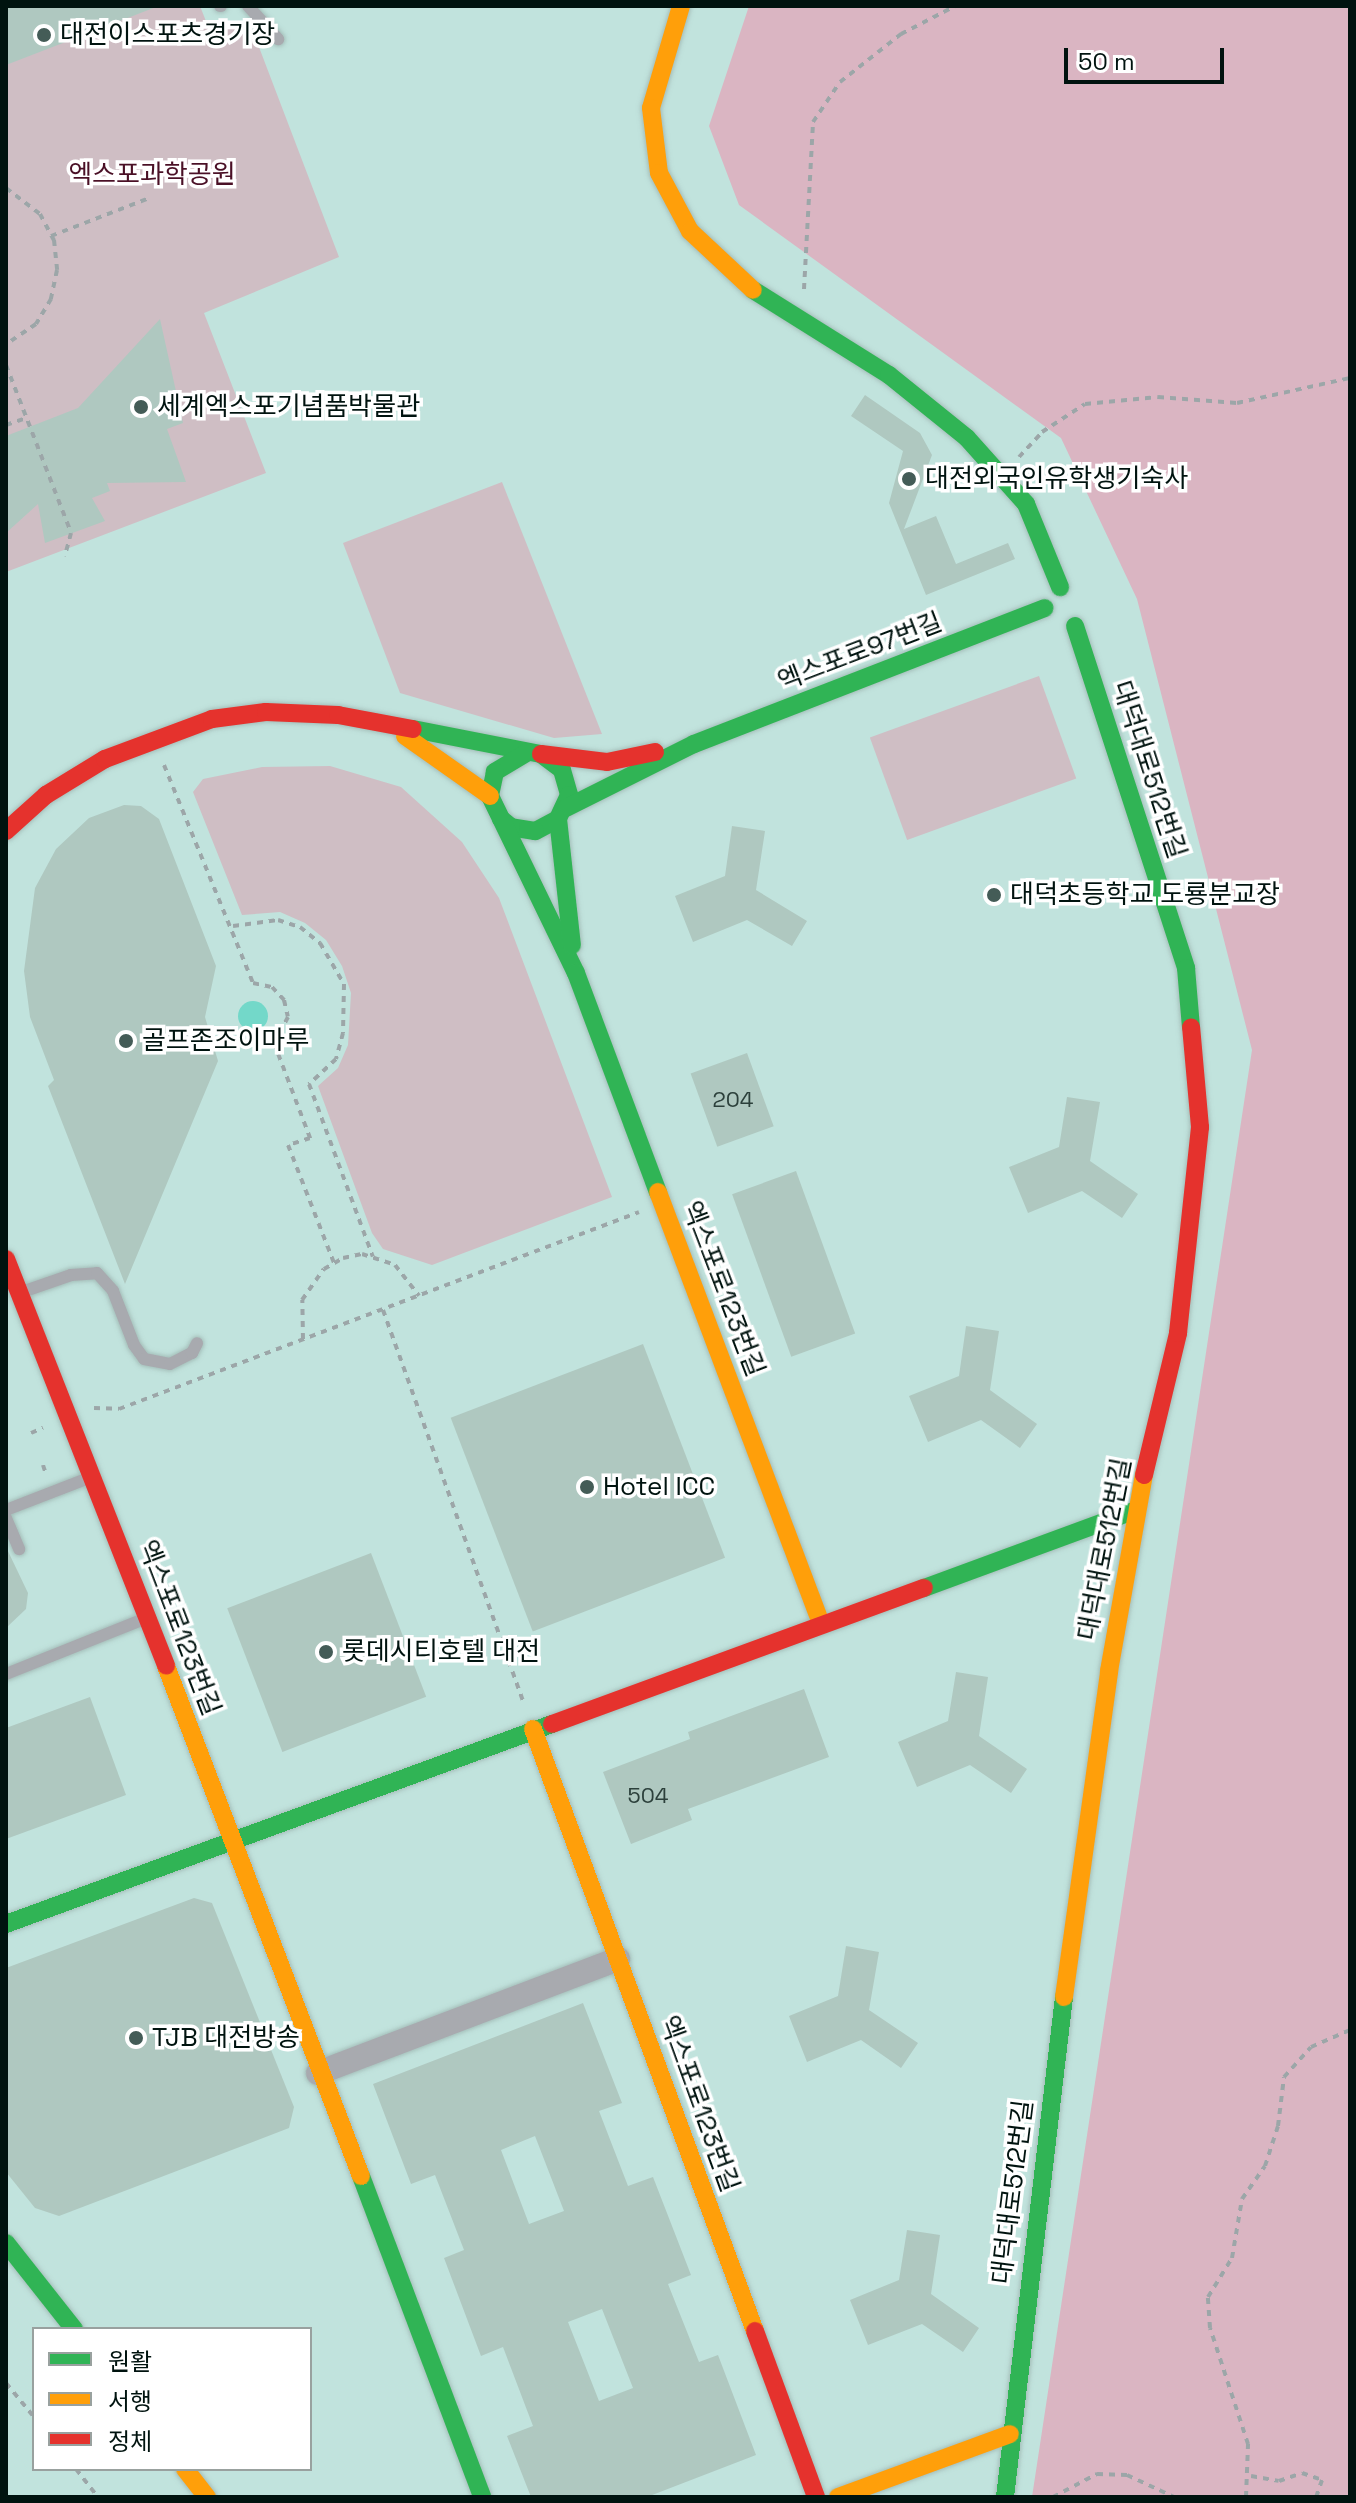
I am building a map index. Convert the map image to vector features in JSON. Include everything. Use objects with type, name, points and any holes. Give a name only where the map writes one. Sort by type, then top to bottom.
[{"type":"street","points":[[681,6],[651,108],[659,173],[690,231],[747,286],[889,375],[967,438],[1026,504],[1060,587]]},
{"type":"street","points":[[1079,591],[1060,587],[1049,595],[1045,608],[1056,625],[1075,626],[1086,610]]},
{"type":"street","name":"엑스포로97번길","points":[[694,744],[1045,608]]},
{"type":"street","name":"대덕대로512번길","points":[[1005,2497],[1058,2044],[1136,1510],[1178,1333],[1200,1127],[1186,968],[1075,626]]},
{"type":"street","points":[[6,831],[46,795],[105,759],[212,719],[266,712],[338,715],[395,729],[607,762],[694,744]]},
{"type":"street","points":[[395,729],[490,796],[576,973]]},
{"type":"street","points":[[501,819],[511,827],[535,831],[694,744]]},
{"type":"street","points":[[490,796],[504,762],[535,753],[562,770],[568,782],[562,814],[576,973]]},
{"type":"street","name":"엑스포로123번길","points":[[576,973],[821,1624]]},
{"type":"street","name":"엑스포로123번길","points":[[6,1259],[233,1838],[318,2073],[482,2497]]},
{"type":"street","points":[[6,1924],[233,1838],[1136,1510]]},
{"type":"street","name":"엑스포로123번길","points":[[533,1729],[816,2497]]},
{"type":"street","points":[[318,2073],[618,1959]]},
{"type":"street","points":[[6,2243],[72,2327]]},
{"type":"street","points":[[838,2497],[1010,2434]]},
{"type":"street","points":[[187,2471],[207,2497]]},
{"type":"lane","points":[[248,6],[278,39]]},
{"type":"lane","points":[[19,1293],[71,1275],[97,1273],[113,1291],[134,1345],[144,1359],[170,1364],[192,1353],[197,1343]]},
{"type":"lane","points":[[6,1510],[91,1477]]},
{"type":"lane","points":[[6,1518],[19,1549]]},
{"type":"lane","points":[[6,1674],[147,1618]]},
{"type":"path","points":[[804,321],[813,122],[840,82],[901,34],[955,6]]},
{"type":"path","points":[[6,188],[40,214],[51,236],[57,270],[51,299],[36,324],[6,344]]},
{"type":"path","points":[[51,236],[147,199]]},
{"type":"path","points":[[6,365],[71,533],[65,556]]},
{"type":"path","points":[[1003,478],[1042,432],[1085,404],[1158,397],[1237,403],[1350,378]]},
{"type":"path","points":[[6,425],[27,418]]},
{"type":"path","points":[[164,765],[233,926],[253,983],[272,987],[284,1000],[288,1017],[274,1043],[310,1138],[288,1145],[334,1263]]},
{"type":"path","points":[[233,926],[278,920],[300,927],[320,943],[344,984],[343,1033],[336,1059],[309,1084],[373,1257]]},
{"type":"path","points":[[94,1408],[119,1409],[645,1209]]},
{"type":"path","points":[[303,1340],[302,1300],[334,1263],[373,1257],[402,1271],[419,1296]]},
{"type":"path","points":[[383,1310],[533,1729]]},
{"type":"path","points":[[31,1433],[43,1428]]},
{"type":"path","points":[[43,1465],[46,1474]]},
{"type":"path","points":[[1248,2496],[1251,2476],[1243,2415],[1210,2328],[1208,2297],[1232,2258],[1242,2199],[1265,2166],[1284,2077],[1311,2047],[1350,2030]]},
{"type":"path","points":[[6,2383],[32,2415]]},
{"type":"path","points":[[78,2471],[98,2497]]},
{"type":"path","points":[[1251,2476],[1279,2481],[1302,2473],[1322,2480],[1316,2497]]},
{"type":"path","points":[[1053,2497],[1097,2474],[1127,2475],[1174,2497]]},
{"type":"green space","name":"엑스포과학공원","points":[[6,6],[200,6],[211,34],[249,21],[339,257],[204,313],[266,473],[6,572]]},
{"type":"green space","points":[[502,482],[602,734],[554,738],[400,693],[343,543]]},
{"type":"green space","points":[[1039,676],[1076,778],[907,840],[870,738]]},
{"type":"green space","name":"골프존조이마루","points":[[330,766],[401,787],[462,842],[499,898],[612,1197],[432,1265],[383,1249],[372,1233],[318,1086],[338,1068],[348,1045],[351,993],[342,966],[326,940],[305,923],[280,912],[242,915],[193,792],[203,779],[262,767]]},
{"type":"shaded area","points":[[749,6],[1350,6],[1350,2497],[1032,2497],[1252,1050],[1137,599],[1061,438],[739,205],[709,126]]},
{"type":"shaded area","points":[[253,1001],[264,1005],[268,1016],[264,1027],[253,1031],[242,1027],[238,1016],[242,1005]]},
{"type":"building","name":"대전이스포츠경기장","points":[[6,6],[155,6],[156,7],[6,65]]},
{"type":"building","points":[[160,319],[183,423],[167,429],[186,482],[107,483],[110,491],[92,498],[105,521],[45,543],[38,504],[6,533],[6,436],[78,408]]},
{"type":"building","name":"대전외국인유학생기숙사","points":[[865,395],[920,433],[932,455],[904,529],[936,516],[956,564],[1008,543],[1015,559],[926,595],[889,503],[903,451],[851,416]]},
{"type":"building","name":"골프존조이마루","points":[[124,805],[141,806],[159,819],[216,966],[205,1017],[218,1061],[125,1284],[48,1086],[54,1080],[30,1017],[24,971],[35,888],[56,849],[89,818]]},
{"type":"building","points":[[732,826],[765,831],[756,890],[807,921],[792,946],[747,920],[693,942],[675,896],[725,876]]},
{"type":"building","points":[[747,1053],[774,1126],[717,1147],[691,1074]]},
{"type":"building","points":[[1067,1097],[1100,1102],[1090,1161],[1138,1194],[1122,1218],[1082,1191],[1028,1213],[1009,1167],[1059,1147]]},
{"type":"building","points":[[796,1171],[855,1334],[791,1357],[732,1194]]},
{"type":"building","points":[[966,1326],[999,1331],[990,1390],[1037,1424],[1020,1448],[981,1420],[928,1442],[909,1396],[959,1376]]},
{"type":"building","name":"Hotel ICC","points":[[643,1344],[725,1558],[533,1632],[451,1418]]},
{"type":"building","points":[[6,1547],[28,1593],[26,1609],[6,1628]]},
{"type":"building","name":"롯데시티호텔 대전","points":[[371,1553],[426,1697],[282,1752],[227,1608]]},
{"type":"building","points":[[956,1672],[988,1677],[979,1736],[1027,1769],[1011,1793],[970,1765],[917,1787],[898,1742],[948,1721]]},
{"type":"building","points":[[804,1689],[829,1757],[688,1809],[692,1820],[631,1844],[603,1772],[690,1739],[688,1732]]},
{"type":"building","points":[[90,1697],[126,1795],[6,1839],[6,1728]]},
{"type":"building","name":"TJB 대전방송","points":[[194,1898],[212,1903],[294,2107],[289,2128],[59,2216],[35,2208],[6,2172],[6,1968]]},
{"type":"building","points":[[846,1946],[879,1952],[869,2010],[918,2043],[901,2068],[861,2040],[807,2062],[789,2016],[838,1996]]},
{"type":"building","points":[[583,2003],[622,2103],[599,2111],[628,2186],[653,2177],[691,2275],[668,2284],[699,2362],[718,2355],[756,2455],[647,2497],[531,2497],[507,2436],[533,2426],[503,2347],[481,2356],[444,2258],[464,2250],[435,2175],[411,2184],[373,2084]],"holes":[[[535,2136],[564,2211],[529,2224],[501,2150]],[[602,2309],[633,2388],[599,2401],[568,2322]]]},
{"type":"building","points":[[907,2230],[940,2235],[931,2294],[979,2328],[963,2352],[922,2324],[868,2345],[850,2300],[899,2280]]},
{"type":"traffic: fast","points":[[753,290],[889,375],[967,438],[1026,504],[1060,587]]},
{"type":"traffic: fast","points":[[566,808],[694,744],[1045,608]]},
{"type":"traffic: fast","points":[[1075,626],[1186,968],[1191,1027]]},
{"type":"traffic: fast","points":[[413,729],[541,754],[562,770],[569,795],[558,819],[535,831],[511,827],[501,819]]},
{"type":"traffic: fast","points":[[528,752],[495,772],[490,796],[576,973],[658,1192]]},
{"type":"traffic: fast","points":[[558,819],[572,945]]},
{"type":"traffic: fast","points":[[924,1588],[1136,1510]]},
{"type":"traffic: fast","points":[[6,1924],[552,1724]]},
{"type":"traffic: fast","points":[[1005,2497],[1064,1997]]},
{"type":"traffic: fast","points":[[361,2176],[482,2497]]},
{"type":"traffic: fast","points":[[6,2243],[72,2327]]},
{"type":"traffic: slow","points":[[681,6],[651,108],[659,173],[690,231],[753,290]]},
{"type":"traffic: slow","points":[[405,736],[490,796]]},
{"type":"traffic: slow","points":[[658,1192],[821,1624]]},
{"type":"traffic: slow","points":[[1064,1997],[1109,1671],[1144,1475]]},
{"type":"traffic: slow","points":[[166,1666],[361,2176]]},
{"type":"traffic: slow","points":[[533,1729],[755,2331]]},
{"type":"traffic: slow","points":[[838,2497],[1010,2434]]},
{"type":"traffic: slow","points":[[187,2471],[207,2497]]},
{"type":"traffic: jam","points":[[6,831],[46,795],[105,759],[212,719],[266,712],[338,715],[413,729]]},
{"type":"traffic: jam","points":[[541,754],[607,762],[655,752]]},
{"type":"traffic: jam","points":[[1144,1475],[1178,1333],[1200,1127],[1191,1027]]},
{"type":"traffic: jam","points":[[6,1259],[166,1666]]},
{"type":"traffic: jam","points":[[552,1724],[924,1588]]},
{"type":"traffic: jam","points":[[755,2331],[816,2497]]},
{"type":"place","name":"대전이스포츠경기장","points":[[44,35]]},
{"type":"place","name":"세계엑스포기념품박물관","points":[[141,407]]},
{"type":"place","name":"대전외국인유학생기숙사","points":[[909,479]]},
{"type":"place","name":"대덕초등학교 도룡분교장","points":[[994,895]]},
{"type":"place","name":"골프존조이마루","points":[[126,1041]]},
{"type":"place","name":"Hotel ICC","points":[[587,1487]]},
{"type":"place","name":"롯데시티호텔 대전","points":[[326,1652]]},
{"type":"place","name":"TJB 대전방송","points":[[136,2038]]}]
